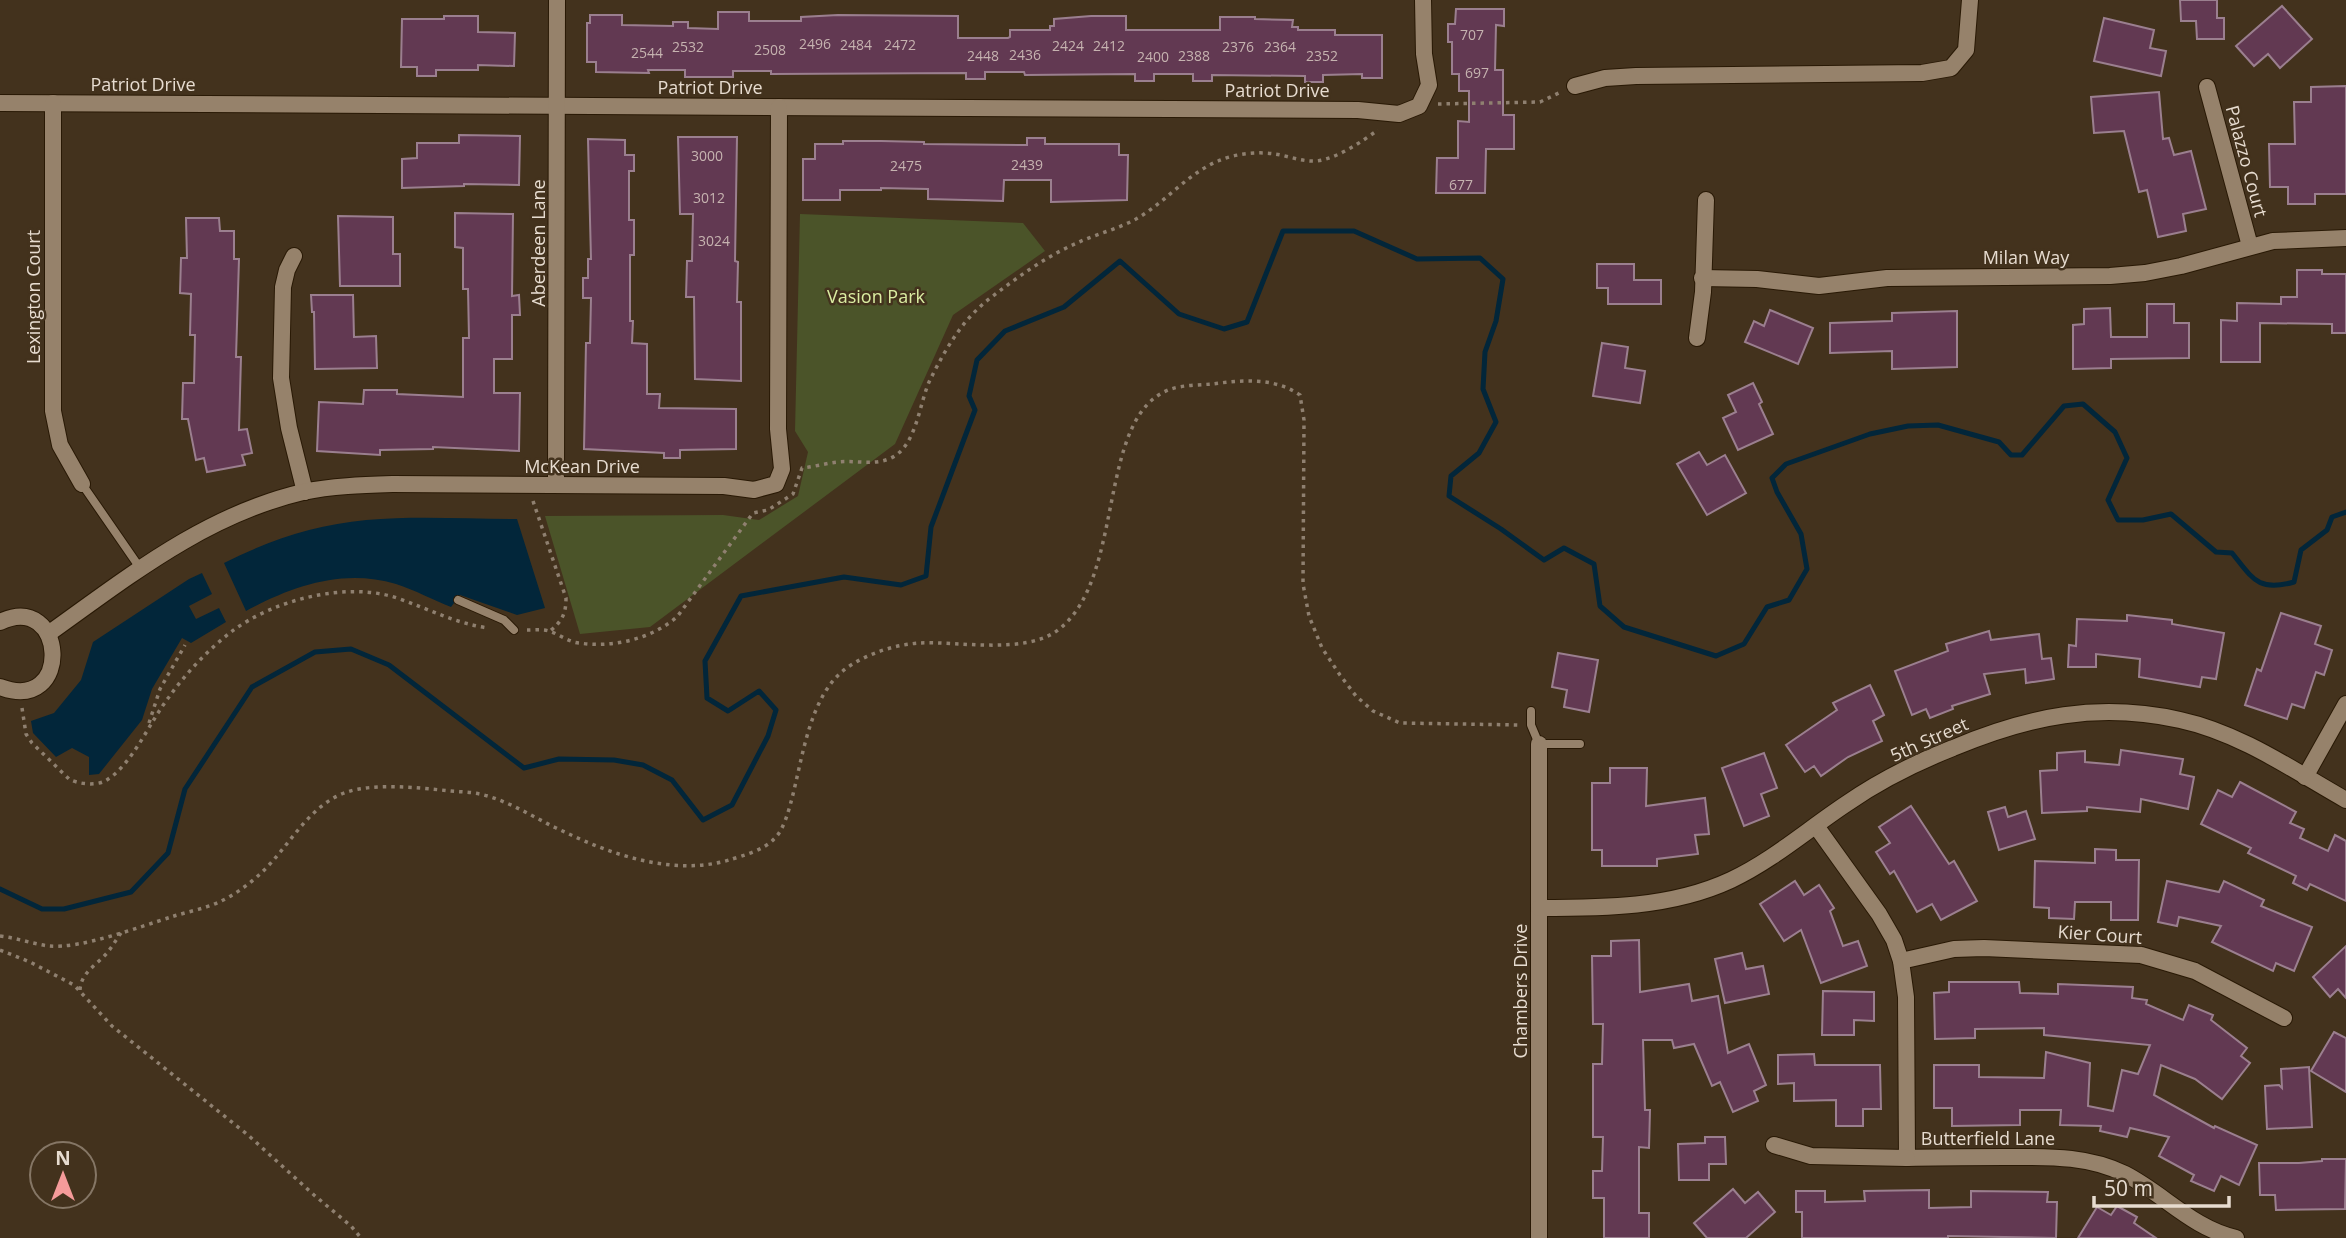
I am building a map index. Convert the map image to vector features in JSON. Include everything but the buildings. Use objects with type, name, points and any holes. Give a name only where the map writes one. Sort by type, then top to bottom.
[{"type":"street","name":"Aberdeen Lane","points":[[556,485],[557,0]]},
{"type":"street","points":[[1419,106],[1429,85],[1424,54],[1423,0]]},
{"type":"street","points":[[1575,86],[1605,78],[1636,76],[1922,72],[1951,68],[1966,50],[1970,0]]},
{"type":"street","name":"Palazzo Court","points":[[2207,87],[2250,246]]},
{"type":"street","name":"Patriot Drive","points":[[0,103],[1358,110],[1399,114],[1419,106]]},
{"type":"street","name":"Lexington Court","points":[[53,103],[53,411],[60,445],[82,484]]},
{"type":"street","name":"McKean Drive","points":[[48,634],[140,568],[188,538],[219,521],[305,492],[393,484],[724,486],[754,490],[776,484],[782,468],[778,429],[779,107]]},
{"type":"street","points":[[1697,338],[1701,314],[1706,200]]},
{"type":"street","name":"Milan Way","points":[[1702,278],[1757,279],[1819,286],[1886,278],[2110,276],[2182,266],[2250,246],[2290,239],[2346,238]]},
{"type":"street","points":[[294,256],[287,270],[282,296],[281,378],[289,428],[305,492]]},
{"type":"street","points":[[0,622],[25,618],[34,622],[48,634],[54,653],[50,671],[37,685],[19,691],[0,687]]},
{"type":"street","points":[[2305,776],[2346,704]]},
{"type":"street","name":"5th Street","points":[[1539,908],[1659,902],[1730,881],[1767,861],[1857,797],[1918,762],[1983,735],[2060,714],[2099,711],[2143,713],[2182,720],[2242,742],[2346,800]]},
{"type":"street","name":"Chambers Drive","points":[[1539,744],[1539,1238]]},
{"type":"street","name":"Butterfield Lane","points":[[1816,826],[1879,914],[1894,940],[1901,961],[1906,997],[1908,1158],[2078,1158],[2125,1174],[2148,1187],[2189,1219],[2236,1238]]},
{"type":"street","name":"Kier Court","points":[[1901,961],[1954,949],[1984,948],[2141,955],[2195,971],[2284,1018]]},
{"type":"street","points":[[1774,1145],[1811,1156],[1908,1158]]},
{"type":"lane","points":[[82,484],[140,568]]},
{"type":"lane","points":[[458,600],[504,620],[514,630]]},
{"type":"lane","points":[[1531,711],[1531,724],[1539,744],[1580,744]]},
{"type":"path","points":[[1419,106],[1453,102],[1540,102],[1575,86]]},
{"type":"path","points":[[19,691],[26,734],[44,755],[76,783],[103,782],[121,768],[168,697],[194,667],[228,634],[250,618],[284,605],[332,592],[368,592],[397,598],[435,615],[469,625],[550,631],[579,643],[607,643],[644,637],[662,630],[677,617],[753,513],[768,510],[793,494],[802,468],[839,462],[879,463],[893,457],[904,447],[928,383],[947,347],[967,318],[989,299],[1049,257],[1134,221],[1195,173],[1218,161],[1240,155],[1274,153],[1296,160],[1318,160],[1346,149],[1399,114]]},
{"type":"path","points":[[0,936],[50,946],[76,944],[220,902],[263,871],[309,817],[334,798],[355,790],[386,786],[482,794],[526,811],[565,833],[647,862],[685,866],[725,862],[755,850],[775,839],[787,816],[815,709],[826,689],[847,667],[881,649],[917,643],[1000,644],[1034,641],[1056,633],[1074,615],[1088,592],[1097,568],[1129,432],[1142,409],[1169,389],[1222,382],[1265,381],[1287,386],[1300,395],[1304,420],[1303,584],[1309,616],[1322,648],[1356,696],[1373,711],[1400,723],[1531,724]]},
{"type":"path","points":[[534,485],[533,505],[566,598],[562,621],[550,631]]},
{"type":"path","points":[[147,729],[160,689],[185,645]]},
{"type":"path","points":[[80,990],[80,982],[86,973],[107,953],[122,932]]},
{"type":"path","points":[[0,950],[30,962],[80,990],[112,1026],[248,1135],[351,1226],[360,1238]]},
{"type":"green space","name":"Vasion Park","points":[[800,214],[1023,223],[1045,251],[953,315],[895,444],[650,627],[580,634],[545,516],[723,515],[759,520],[798,496],[808,452],[795,431]]},
{"type":"water","points":[[412,518],[517,519],[545,608],[517,615],[460,595],[451,607],[396,584],[357,578],[318,582],[300,587],[246,611],[224,563],[276,540],[334,524]]},
{"type":"water","points":[[202,573],[212,594],[189,606],[196,619],[219,608],[226,622],[191,643],[182,638],[152,689],[142,720],[99,774],[89,775],[89,757],[72,748],[56,757],[33,733],[31,721],[54,713],[81,680],[93,642]]},
{"type":"waterway","points":[[0,889],[42,909],[64,909],[131,892],[168,853],[185,789],[252,687],[315,652],[351,649],[389,665],[524,768],[559,759],[614,760],[643,765],[672,780],[703,820],[732,805],[768,736],[776,710],[759,691],[728,711],[707,698],[705,661],[741,596],[844,577],[901,585],[926,576],[931,527],[975,410],[969,396],[977,360],[1005,331],[1064,307],[1120,261],[1179,314],[1224,329],[1247,322],[1283,231],[1354,231],[1417,259],[1480,258],[1503,279],[1496,321],[1485,352],[1483,389],[1496,422],[1479,453],[1451,476],[1449,496],[1544,560],[1564,548],[1594,564],[1600,606],[1624,627],[1716,656],[1744,644],[1767,607],[1789,600],[1807,569],[1801,534],[1772,478],[1786,464],[1870,434],[1908,426],[1938,425],[1999,442],[2011,455],[2022,455],[2064,406],[2083,404],[2115,432],[2127,458],[2108,500],[2118,520],[2143,520],[2171,514],[2216,552],[2232,553],[2251,576],[2264,584],[2282,585],[2294,582],[2301,550],[2327,530],[2332,517],[2346,512]]}]
